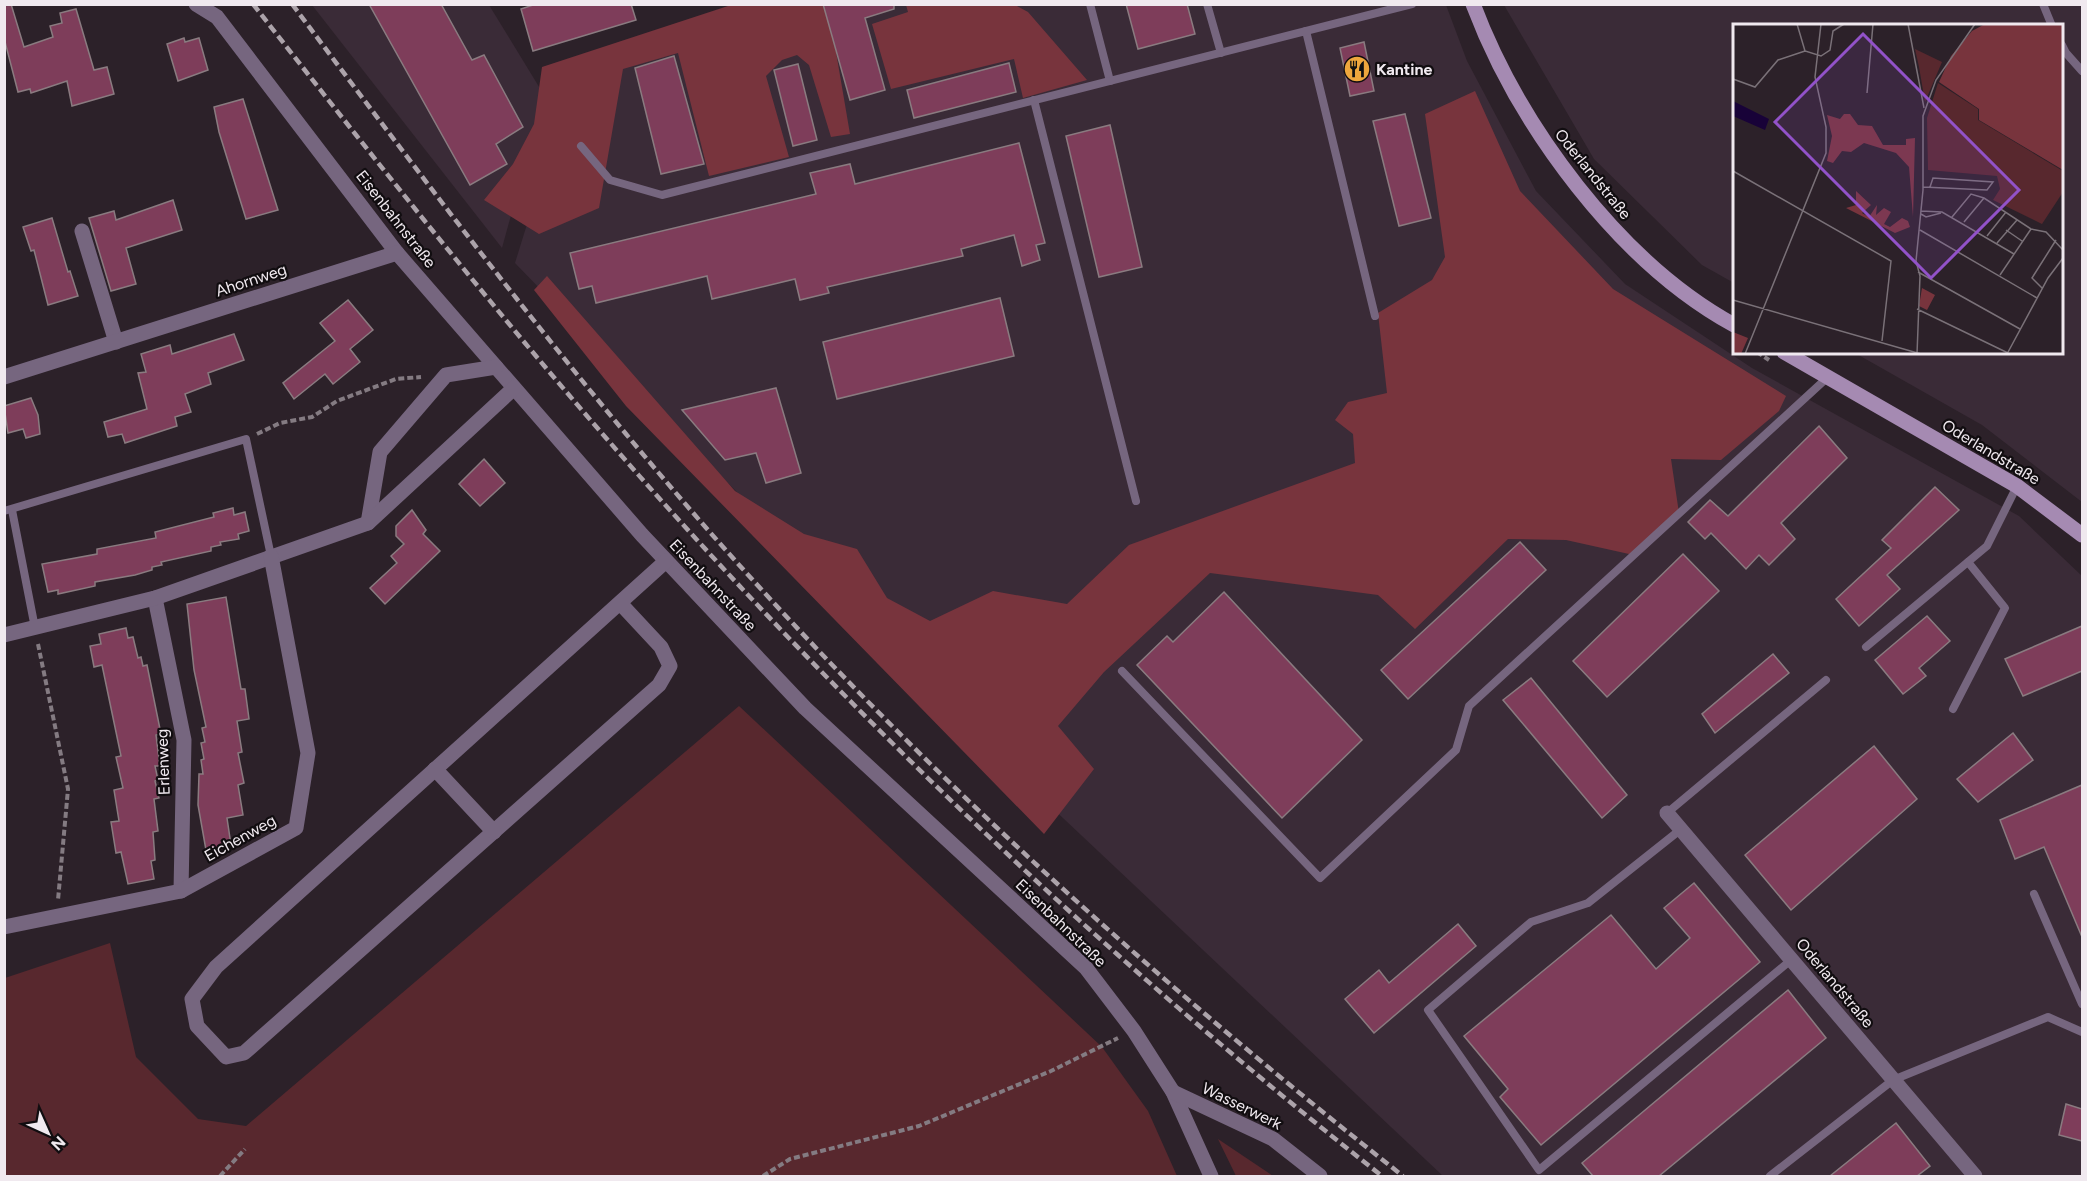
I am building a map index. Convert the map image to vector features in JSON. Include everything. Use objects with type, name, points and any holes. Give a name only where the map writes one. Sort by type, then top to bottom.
[{"type":"street","name":"Eisenbahnstraße","points":[[196,4],[217,17],[397,253],[666,561],[805,708],[1086,968],[1134,1031],[1173,1092],[1211,1176]]},
{"type":"street","name":"Oderlandstraße","points":[[1473,4],[1485,37],[1538,133],[1609,223],[1637,254],[1714,314],[1733,324]]},
{"type":"street","points":[[82,231],[116,342]]},
{"type":"street","name":"Ahornweg","points":[[4,377],[397,253]]},
{"type":"street","name":"Oderlandstraße","points":[[1788,354],[2018,486],[2082,535]]},
{"type":"street","points":[[369,523],[380,452],[446,375],[496,366]]},
{"type":"street","points":[[4,635],[155,598],[369,523],[514,388]]},
{"type":"street","name":"Eichenweg","points":[[4,927],[181,891],[296,828],[308,753],[271,556]]},
{"type":"street","points":[[620,603],[661,647],[670,666],[659,685],[244,1053],[226,1057],[197,1026],[192,999],[216,967],[666,561]]},
{"type":"street","name":"Erlenweg","points":[[155,598],[184,740],[181,891]]},
{"type":"street","points":[[435,769],[494,832]]},
{"type":"street","name":"Oderlandstraße","points":[[1667,813],[1975,1176]]},
{"type":"street","name":"Wasserwerk","points":[[1173,1092],[1273,1140],[1320,1176]]},
{"type":"lane","points":[[1090,4],[1110,81]]},
{"type":"lane","points":[[1207,4],[1221,53]]},
{"type":"lane","points":[[581,146],[610,180],[662,195],[1412,4]]},
{"type":"lane","points":[[2043,4],[2051,24]]},
{"type":"lane","points":[[1306,31],[1374,316]]},
{"type":"lane","points":[[2063,47],[2082,71]]},
{"type":"lane","points":[[1034,100],[1136,501]]},
{"type":"lane","points":[[1122,671],[1320,878],[1456,750],[1469,706],[1828,377]]},
{"type":"lane","points":[[35,628],[8,510],[246,439],[271,556]]},
{"type":"lane","points":[[1866,647],[1987,546],[2018,486]]},
{"type":"lane","points":[[1953,709],[2005,608],[1968,562]]},
{"type":"lane","points":[[1667,813],[1826,680]]},
{"type":"lane","points":[[1680,830],[1588,903],[1531,922],[1428,1010],[1539,1170],[1791,960]]},
{"type":"lane","points":[[2034,894],[2082,1004]]},
{"type":"lane","points":[[1770,1176],[1893,1080],[2048,1017],[2082,1032]]},
{"type":"path","points":[[246,439],[280,423],[312,417],[337,401],[396,379],[446,375]]},
{"type":"path","points":[[35,628],[68,789],[56,916]]},
{"type":"path","points":[[763,1176],[790,1159],[919,1126],[1051,1071],[1134,1031]]},
{"type":"path","points":[[219,1176],[245,1149]]},
{"type":"shaded area","points":[[312,5],[489,5],[544,95],[502,248]]},
{"type":"shaded area","points":[[731,5],[828,5],[850,134],[831,137],[809,65],[797,55],[782,60],[766,76],[789,157],[709,176],[678,53],[623,69],[599,208],[539,234],[484,200],[513,164],[534,124],[542,67]]},
{"type":"shaded area","points":[[806,5],[1446,5],[1467,61],[1536,191],[1625,284],[1752,368],[2019,516],[2082,576],[2082,1176],[1443,1176],[941,703],[515,263],[572,79]]},
{"type":"shaded area","points":[[906,5],[1015,5],[1028,12],[1087,80],[1023,98],[1014,59],[891,89],[872,24],[908,12]]},
{"type":"shaded area","points":[[1504,5],[2082,5],[2082,502],[1982,425],[1857,354],[2063,354],[2063,24],[1733,24],[1733,282],[1702,265],[1594,159]]},
{"type":"shaded area","points":[[1475,91],[1520,191],[1613,289],[1786,396],[1779,411],[1721,460],[1671,459],[1679,513],[1638,556],[1566,540],[1508,539],[1415,629],[1378,595],[1210,573],[1104,672],[1058,726],[1094,769],[1044,834],[626,406],[534,290],[547,276],[735,491],[804,534],[857,549],[887,598],[930,621],[993,591],[1067,604],[1129,545],[1355,463],[1353,434],[1335,420],[1348,402],[1387,393],[1378,313],[1432,280],[1445,257],[1425,114]]},
{"type":"shaded area","points":[[739,706],[1102,1047],[1148,1111],[1177,1176],[5,1176],[5,978],[110,943],[136,1057],[198,1119],[246,1126]]},
{"type":"shaded area","points":[[1218,1139],[1273,1176],[1236,1176]]},
{"type":"building","points":[[4,4],[11,4],[24,47],[53,37],[50,26],[62,23],[60,13],[76,9],[94,70],[107,67],[114,94],[72,106],[67,81],[31,93],[30,89],[18,92],[4,38]]},
{"type":"building","points":[[369,4],[441,4],[472,60],[484,55],[523,127],[496,144],[507,164],[470,185]]},
{"type":"building","points":[[536,4],[631,4],[636,20],[533,51],[521,9]]},
{"type":"building","points":[[823,4],[894,4],[894,9],[865,18],[885,90],[850,100]]},
{"type":"building","points":[[1126,4],[1187,4],[1195,34],[1138,49]]},
{"type":"building","points":[[184,38],[185,42],[199,38],[208,70],[178,81],[167,44]]},
{"type":"building","name":"Kantine","points":[[1364,42],[1374,91],[1350,96],[1340,48]]},
{"type":"building","points":[[674,56],[704,164],[661,174],[635,68]]},
{"type":"building","points":[[1009,63],[1016,92],[914,118],[907,90]]},
{"type":"building","points":[[798,64],[817,140],[793,146],[774,70]]},
{"type":"building","points":[[243,99],[278,210],[246,219],[219,132],[214,107]]},
{"type":"building","points":[[1405,114],[1431,218],[1399,226],[1373,121]]},
{"type":"building","points":[[1110,125],[1142,267],[1099,277],[1066,136]]},
{"type":"building","points":[[1019,143],[1045,243],[1036,245],[1040,260],[1022,266],[1014,235],[961,249],[963,256],[827,287],[829,293],[800,300],[795,279],[712,299],[707,276],[596,303],[592,286],[579,289],[570,253],[816,194],[810,173],[850,164],[855,184]]},
{"type":"building","points":[[173,200],[182,230],[126,248],[136,284],[111,291],[89,218],[114,211],[116,220]]},
{"type":"building","points":[[52,218],[68,272],[70,271],[78,296],[48,305],[34,250],[31,251],[23,227]]},
{"type":"building","points":[[1000,298],[1014,356],[837,399],[823,342]]},
{"type":"building","points":[[348,300],[373,330],[350,349],[360,362],[333,384],[325,374],[294,399],[283,383],[335,341],[320,323]]},
{"type":"building","points":[[234,334],[244,360],[208,373],[211,384],[185,394],[191,412],[175,417],[177,426],[125,443],[122,434],[108,437],[104,422],[147,409],[138,373],[146,372],[141,354],[170,345],[172,354]]},
{"type":"building","points":[[776,388],[801,473],[766,483],[756,453],[725,460],[682,410]]},
{"type":"building","points":[[31,398],[38,415],[40,434],[26,438],[23,429],[8,433],[4,406]]},
{"type":"building","points":[[1819,426],[1847,458],[1781,523],[1795,539],[1769,565],[1759,555],[1746,569],[1711,533],[1705,539],[1688,522],[1710,500],[1728,516]]},
{"type":"building","points":[[484,459],[505,483],[480,506],[459,484]]},
{"type":"building","points":[[1935,487],[1959,510],[1887,575],[1900,589],[1859,626],[1836,599],[1891,548],[1882,540]]},
{"type":"building","points":[[233,508],[234,515],[245,512],[249,531],[238,534],[239,539],[220,542],[221,545],[211,547],[211,551],[161,562],[162,565],[152,567],[152,570],[135,575],[95,582],[95,586],[58,594],[58,590],[48,592],[42,564],[97,554],[97,549],[156,538],[155,532],[214,517],[213,513]]},
{"type":"building","points":[[412,510],[426,530],[423,534],[440,551],[385,604],[370,588],[397,563],[391,556],[404,544],[396,536],[396,526]]},
{"type":"building","points":[[1520,542],[1546,570],[1408,699],[1381,670]]},
{"type":"building","points":[[1683,554],[1719,591],[1607,697],[1573,661]]},
{"type":"building","points":[[1224,592],[1362,740],[1282,818],[1137,665],[1167,636],[1173,642]]},
{"type":"building","points":[[226,597],[241,689],[245,689],[249,719],[237,721],[242,752],[238,753],[244,783],[238,785],[243,815],[227,818],[231,845],[206,850],[198,805],[199,774],[203,774],[201,760],[204,759],[201,743],[205,742],[202,728],[206,727],[194,670],[187,604]]},
{"type":"building","points":[[1927,616],[1950,641],[1919,668],[1926,676],[1903,694],[1875,660]]},
{"type":"building","points":[[2082,626],[2082,671],[2023,696],[2005,659]]},
{"type":"building","points":[[126,628],[128,638],[133,637],[138,658],[141,657],[143,666],[147,665],[161,734],[156,735],[160,766],[155,766],[158,780],[155,781],[159,798],[154,799],[158,831],[153,832],[155,860],[151,861],[154,879],[128,884],[121,852],[116,853],[111,822],[119,821],[114,790],[123,788],[116,757],[121,756],[102,665],[94,667],[90,646],[101,644],[99,634]]},
{"type":"building","points":[[1773,654],[1789,673],[1715,733],[1702,714]]},
{"type":"building","points":[[1531,678],[1627,795],[1602,818],[1503,700]]},
{"type":"building","points":[[2013,733],[2033,760],[1978,802],[1957,779]]},
{"type":"building","points":[[1874,746],[1917,799],[1791,910],[1745,855]]},
{"type":"building","points":[[2082,785],[2082,937],[2044,847],[2015,859],[2000,820]]},
{"type":"building","points":[[1694,883],[1760,962],[1541,1145],[1500,1097],[1508,1089],[1464,1036],[1611,915],[1656,969],[1690,938],[1664,908]]},
{"type":"building","points":[[1458,924],[1476,946],[1374,1033],[1345,999],[1379,970],[1389,983]]},
{"type":"building","points":[[1788,990],[1826,1038],[1659,1176],[1593,1176],[1582,1163]]},
{"type":"building","points":[[2066,1104],[2082,1109],[2082,1141],[2059,1135]]},
{"type":"building","points":[[1896,1123],[1930,1166],[1917,1176],[1830,1176]]},
{"type":"railway","points":[[253,4],[519,336],[630,466],[768,616],[850,701],[1021,867],[1198,1025],[1382,1176]]},
{"type":"railway","points":[[292,4],[441,201],[594,396],[701,522],[781,611],[949,782],[1037,865],[1218,1025],[1403,1176]]},
{"type":"place","name":"Kantine","points":[[1357,69]]}]
